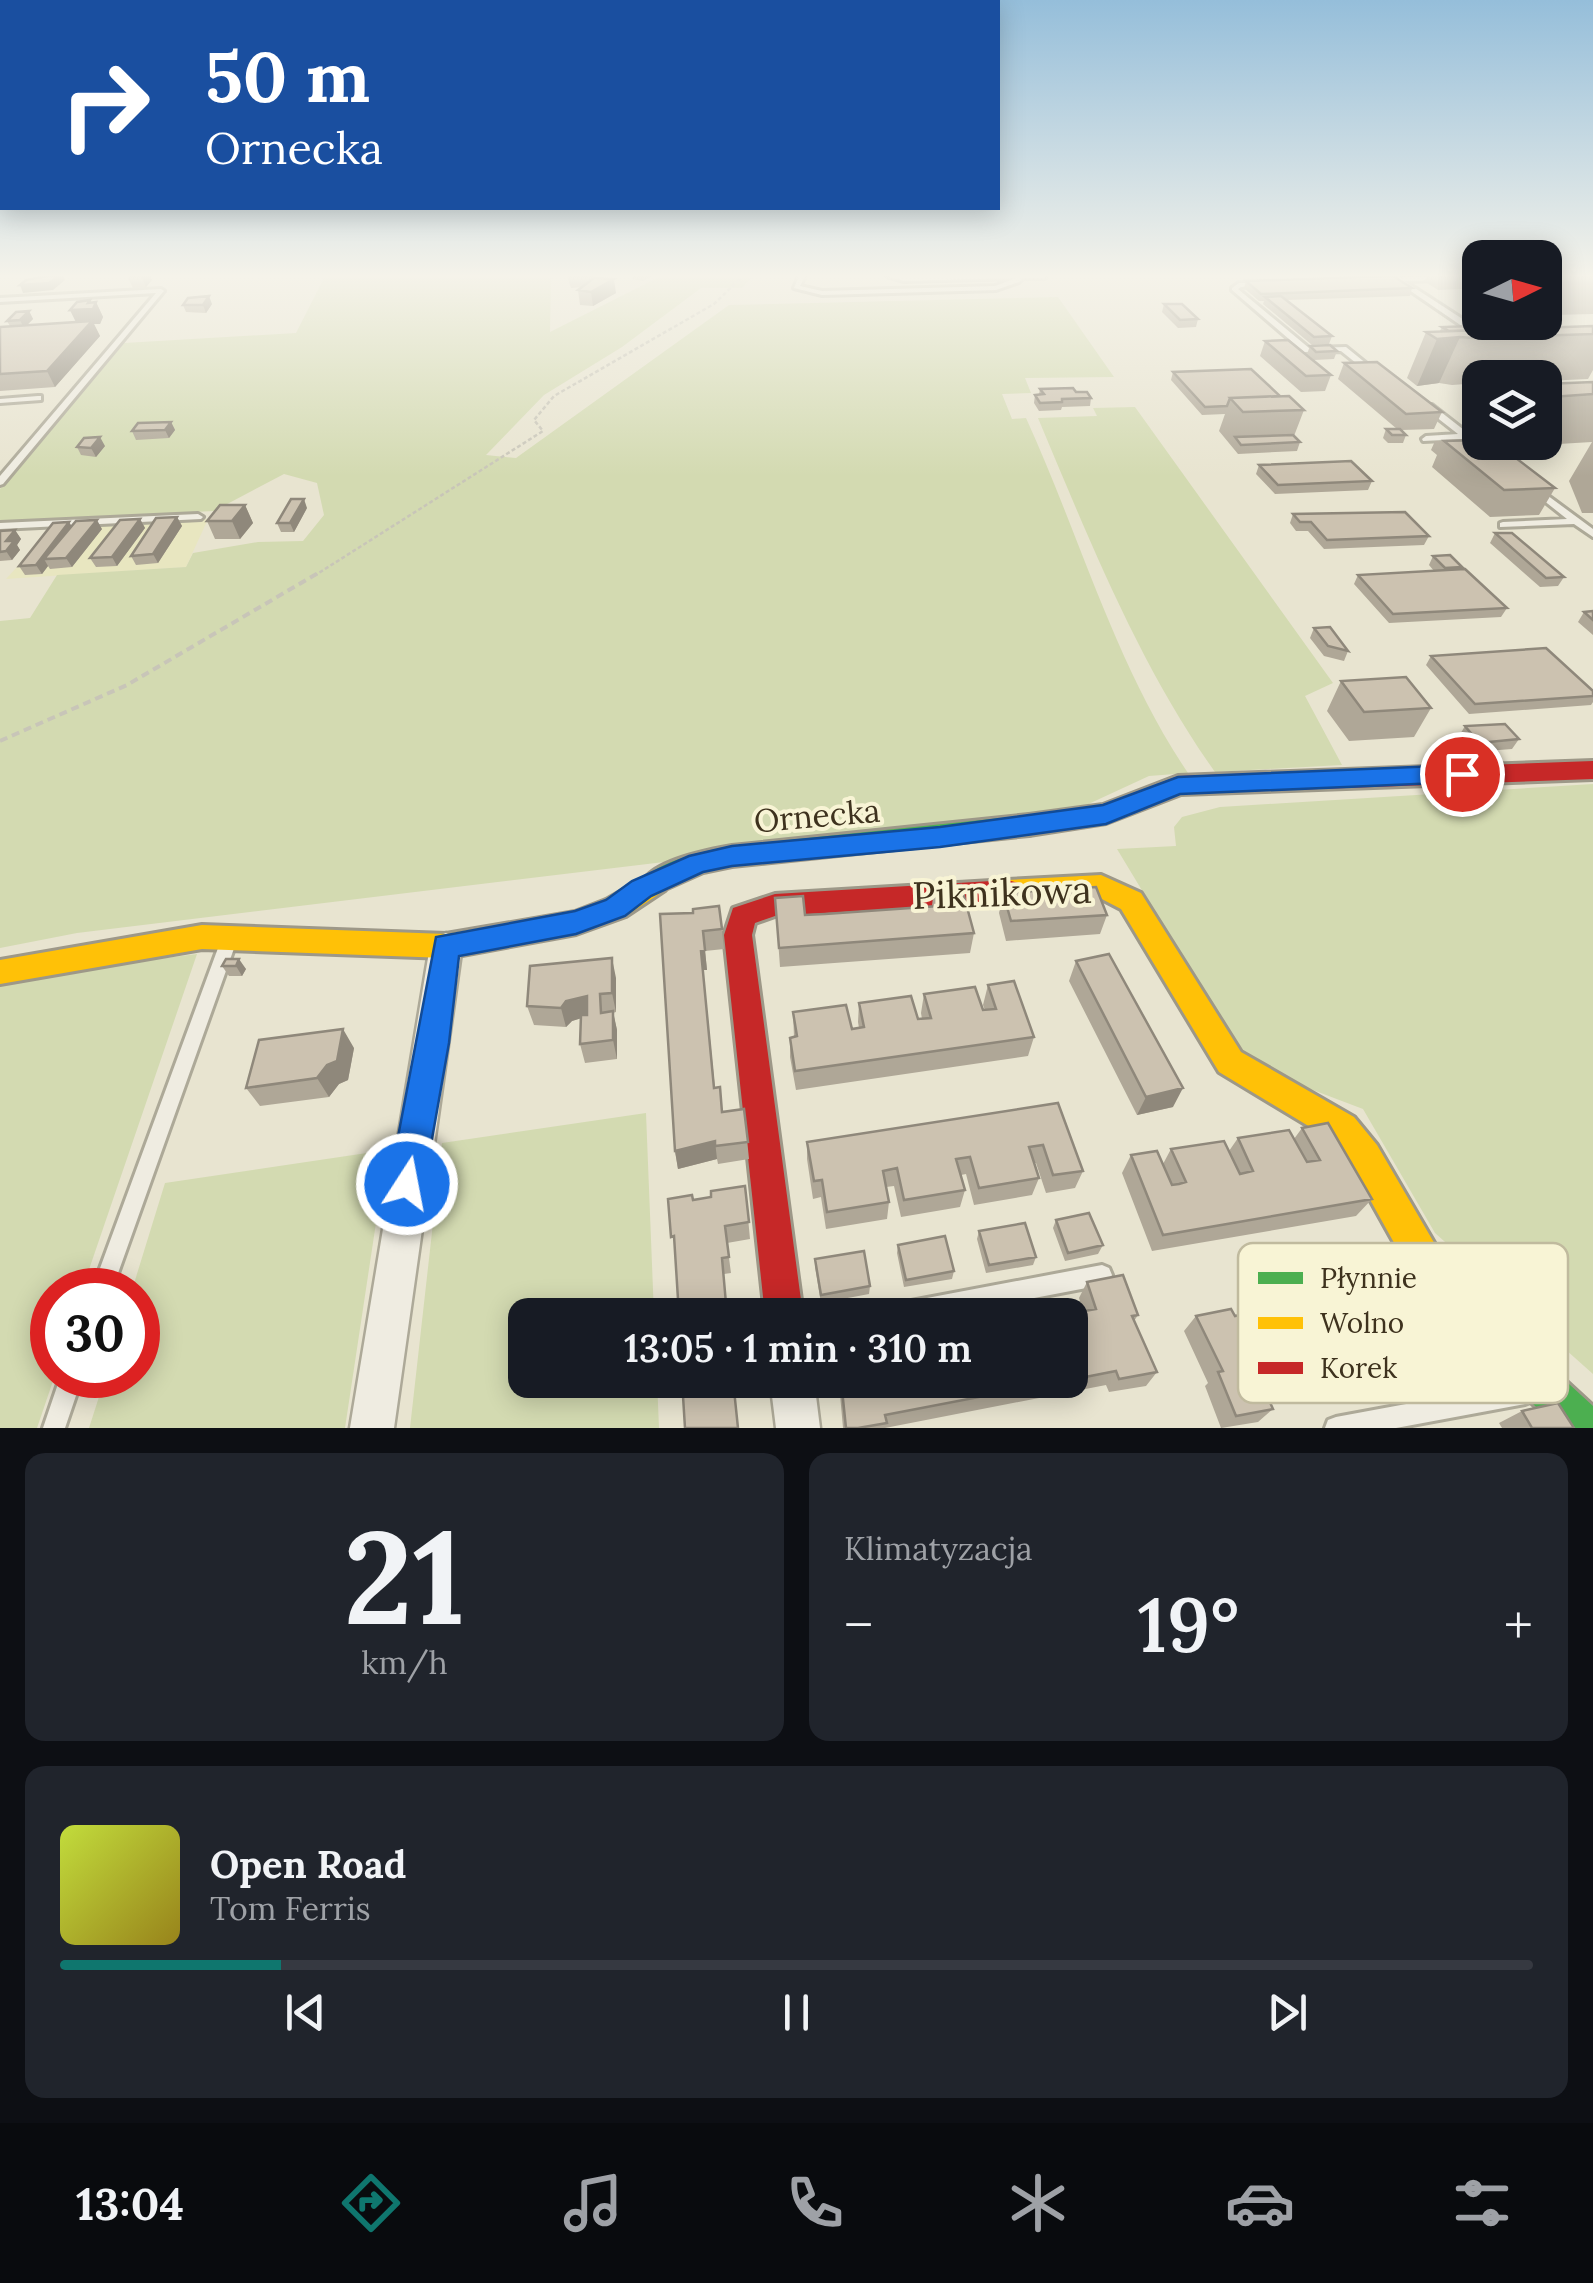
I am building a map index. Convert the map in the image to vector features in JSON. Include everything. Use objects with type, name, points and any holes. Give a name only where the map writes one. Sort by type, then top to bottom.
[{"type":"street","name":"Ornecka","points":[[0,972],[154,944],[230,937],[446,946],[576,922],[616,908],[641,888],[715,859],[940,837],[1106,814],[1178,786],[1593,770]]},
{"type":"street","name":"Piknikowa","points":[[782,1298],[738,935],[743,916],[775,905],[1088,885],[1113,889],[1131,901],[1230,1062],[1253,1081],[1312,1106],[1344,1130],[1413,1243]]},
{"type":"street","points":[[372,1428],[446,946]]},
{"type":"street","points":[[794,1398],[798,1428]]},
{"type":"street","name":"Piknikowa","points":[[1561,1403],[1587,1428]]},
{"type":"lane","points":[[0,482],[117,343]]},
{"type":"lane","points":[[1298,343],[1307,350],[1343,349],[1388,380]]},
{"type":"lane","points":[[1416,397],[1462,432]]},
{"type":"lane","points":[[0,401],[38,398]]},
{"type":"lane","points":[[1426,438],[1462,436]]},
{"type":"lane","points":[[1529,485],[1593,534]]},
{"type":"lane","points":[[0,526],[198,517]]},
{"type":"lane","points":[[1503,525],[1576,521]]},
{"type":"lane","points":[[110,1268],[230,937]]},
{"type":"lane","points":[[980,1298],[1102,1275]]},
{"type":"lane","points":[[54,1428],[64,1398]]},
{"type":"lane","points":[[1336,1428],[1471,1403]]},
{"type":"path","points":[[0,741],[127,685],[309,579],[542,432],[534,420],[554,396],[647,343]]},
{"type":"shaded area","points":[[208,519],[186,567],[6,579],[52,529]]},
{"type":"green space","points":[[124,343],[628,343],[544,395],[486,455],[516,458],[677,343],[1090,343],[1114,377],[1025,378],[1031,393],[1002,394],[1012,419],[1026,418],[1139,689],[1188,773],[1149,776],[1069,813],[77,933],[0,948],[0,621],[30,618],[57,575],[186,567],[193,553],[258,542],[303,541],[324,515],[317,483],[284,474],[214,511],[0,521],[0,489]]},
{"type":"green space","points":[[1135,407],[1333,683],[1305,696],[1342,765],[1215,772],[1162,689],[1117,600],[1038,418],[1097,416],[1093,408]]},
{"type":"green space","points":[[1593,784],[1593,1374],[1568,1352],[1568,1243],[1446,1243],[1435,1233],[1363,1109],[1255,1068],[1236,1046],[1117,849],[1176,846],[1174,827],[1182,817],[1220,807]]},
{"type":"green space","points":[[197,954],[90,1268],[30,1268],[30,1398],[47,1398],[37,1428],[0,1428],[0,979]]},
{"type":"green space","points":[[646,1113],[653,1298],[508,1298],[508,1398],[658,1398],[659,1428],[410,1428],[442,1143]]},
{"type":"green space","points":[[387,1150],[345,1428],[89,1428],[99,1398],[160,1398],[160,1268],[139,1268],[165,1183]]},
{"type":"building","points":[[0,343],[73,343],[47,371],[0,374]]},
{"type":"building","points":[[1267,343],[1291,343],[1331,375],[1306,376]]},
{"type":"building","points":[[1330,345],[1337,351],[1316,352],[1310,346]]},
{"type":"building","points":[[1377,362],[1442,412],[1406,414],[1344,363]]},
{"type":"building","points":[[1251,369],[1280,396],[1230,398],[1227,406],[1205,407],[1173,372]]},
{"type":"building","points":[[1593,382],[1593,394],[1562,396],[1562,383]]},
{"type":"building","points":[[1073,388],[1076,392],[1087,392],[1091,398],[1040,403],[1035,395],[1044,394],[1040,389]]},
{"type":"building","points":[[1289,396],[1304,410],[1243,412],[1230,398]]},
{"type":"building","points":[[171,422],[165,430],[132,431],[138,423]]},
{"type":"building","points":[[1386,429],[1400,429],[1406,435],[1392,435]]},
{"type":"building","points":[[1293,435],[1300,442],[1241,445],[1235,437]]},
{"type":"building","points":[[100,437],[91,448],[77,447],[84,438]]},
{"type":"building","points":[[1462,440],[1462,456],[1444,441]]},
{"type":"building","points":[[1467,460],[1518,460],[1555,488],[1504,490]]},
{"type":"building","points":[[1351,461],[1372,481],[1278,485],[1259,465]]},
{"type":"building","points":[[291,499],[304,499],[290,523],[277,523]]},
{"type":"building","points":[[220,505],[245,505],[232,521],[207,521]]},
{"type":"building","points":[[1405,512],[1429,536],[1327,540],[1311,522],[1300,522],[1293,514]]},
{"type":"building","points":[[177,517],[153,554],[131,556],[156,518]]},
{"type":"building","points":[[140,519],[112,557],[90,558],[120,520]]},
{"type":"building","points":[[97,520],[66,558],[44,559],[76,521]]},
{"type":"building","points":[[69,522],[36,565],[19,566],[53,523]]},
{"type":"building","points":[[15,530],[6,541],[14,541],[0,552],[0,531]]},
{"type":"building","points":[[1495,533],[1512,533],[1564,577],[1546,578]]},
{"type":"building","points":[[1450,555],[1462,567],[1445,568],[1433,556]]},
{"type":"building","points":[[1465,569],[1507,608],[1393,614],[1358,575]]},
{"type":"building","points":[[1330,627],[1348,651],[1328,646],[1314,628]]},
{"type":"building","points":[[1546,648],[1593,691],[1593,696],[1475,704],[1431,656]]},
{"type":"building","points":[[1406,677],[1431,708],[1364,712],[1341,681]]},
{"type":"building","points":[[1505,724],[1519,739],[1479,743],[1465,726]]},
{"type":"building","points":[[961,885],[974,933],[779,948],[775,898],[803,896],[805,915],[825,914],[938,906],[934,887]]},
{"type":"building","points":[[1096,887],[1107,915],[1011,921],[1003,893]]},
{"type":"building","points":[[719,906],[722,929],[703,931],[705,950],[701,951],[714,1088],[720,1087],[722,1112],[744,1109],[748,1142],[715,1146],[715,1141],[675,1151],[660,914],[693,913],[693,909]]},
{"type":"building","points":[[1109,954],[1183,1088],[1146,1097],[1076,961]]},
{"type":"building","points":[[612,958],[612,993],[600,994],[601,1013],[613,1011],[613,1040],[580,1044],[581,1015],[587,1015],[587,996],[566,1001],[561,1008],[527,1006],[530,966]]},
{"type":"building","points":[[226,959],[239,959],[236,966],[222,966]]},
{"type":"building","points":[[1014,981],[1034,1037],[795,1071],[790,1038],[797,1036],[793,1012],[846,1005],[852,1029],[864,1027],[859,1003],[911,996],[918,1019],[931,1018],[924,994],[975,987],[983,1010],[996,1009],[988,985]]},
{"type":"building","points":[[343,1029],[337,1061],[327,1065],[317,1078],[246,1088],[259,1040]]},
{"type":"building","points":[[1058,1103],[1083,1171],[1053,1175],[1043,1145],[1029,1147],[1039,1178],[979,1188],[970,1157],[956,1159],[965,1190],[904,1200],[897,1168],[883,1171],[889,1202],[827,1212],[822,1180],[814,1181],[807,1142]]},
{"type":"building","points":[[1328,1123],[1372,1199],[1163,1235],[1131,1155],[1157,1151],[1172,1185],[1179,1184],[1186,1182],[1171,1149],[1224,1141],[1240,1174],[1253,1171],[1238,1138],[1289,1130],[1307,1162],[1320,1160],[1302,1128]]},
{"type":"building","points":[[745,1186],[749,1222],[725,1226],[729,1257],[722,1258],[726,1298],[678,1298],[668,1199],[711,1197],[711,1191]]},
{"type":"building","points":[[1089,1213],[1103,1245],[1068,1253],[1056,1220]]},
{"type":"building","points":[[1025,1223],[1036,1257],[989,1265],[979,1231]]},
{"type":"building","points":[[945,1236],[954,1271],[906,1280],[898,1245]]},
{"type":"building","points":[[864,1251],[870,1286],[821,1295],[815,1259]]},
{"type":"building","points":[[1123,1275],[1138,1315],[1132,1316],[1157,1372],[1119,1379],[1116,1371],[1088,1376],[1088,1310],[1096,1309],[1087,1282]]},
{"type":"building","points":[[1231,1309],[1238,1315],[1238,1403],[1270,1403],[1273,1409],[1236,1416],[1218,1372],[1223,1371],[1196,1316]]},
{"type":"building","points":[[683,1398],[735,1398],[738,1428],[685,1428]]},
{"type":"building","points":[[843,1398],[974,1398],[885,1415],[887,1423],[846,1428]]},
{"type":"building","points":[[1558,1403],[1574,1428],[1532,1428],[1522,1411]]},
{"type":"traffic: fast","points":[[656,882],[698,863],[732,856],[1029,825]]},
{"type":"traffic: fast","points":[[1560,1403],[1587,1428]]},
{"type":"traffic: slow","points":[[0,972],[202,937],[446,946],[576,923],[616,908],[656,882]]},
{"type":"traffic: slow","points":[[1008,891],[1101,886],[1131,901],[1230,1062],[1342,1128],[1365,1157],[1414,1243]]},
{"type":"traffic: jam","points":[[1029,825],[1106,814],[1178,785],[1593,770]]},
{"type":"traffic: jam","points":[[782,1298],[738,935],[743,916],[775,905],[1008,891]]},
{"type":"route","points":[[407,1184],[434,1043],[446,946],[576,922],[616,908],[641,888],[698,863],[732,856],[940,837],[1106,814],[1178,786],[1462,774]]}]
